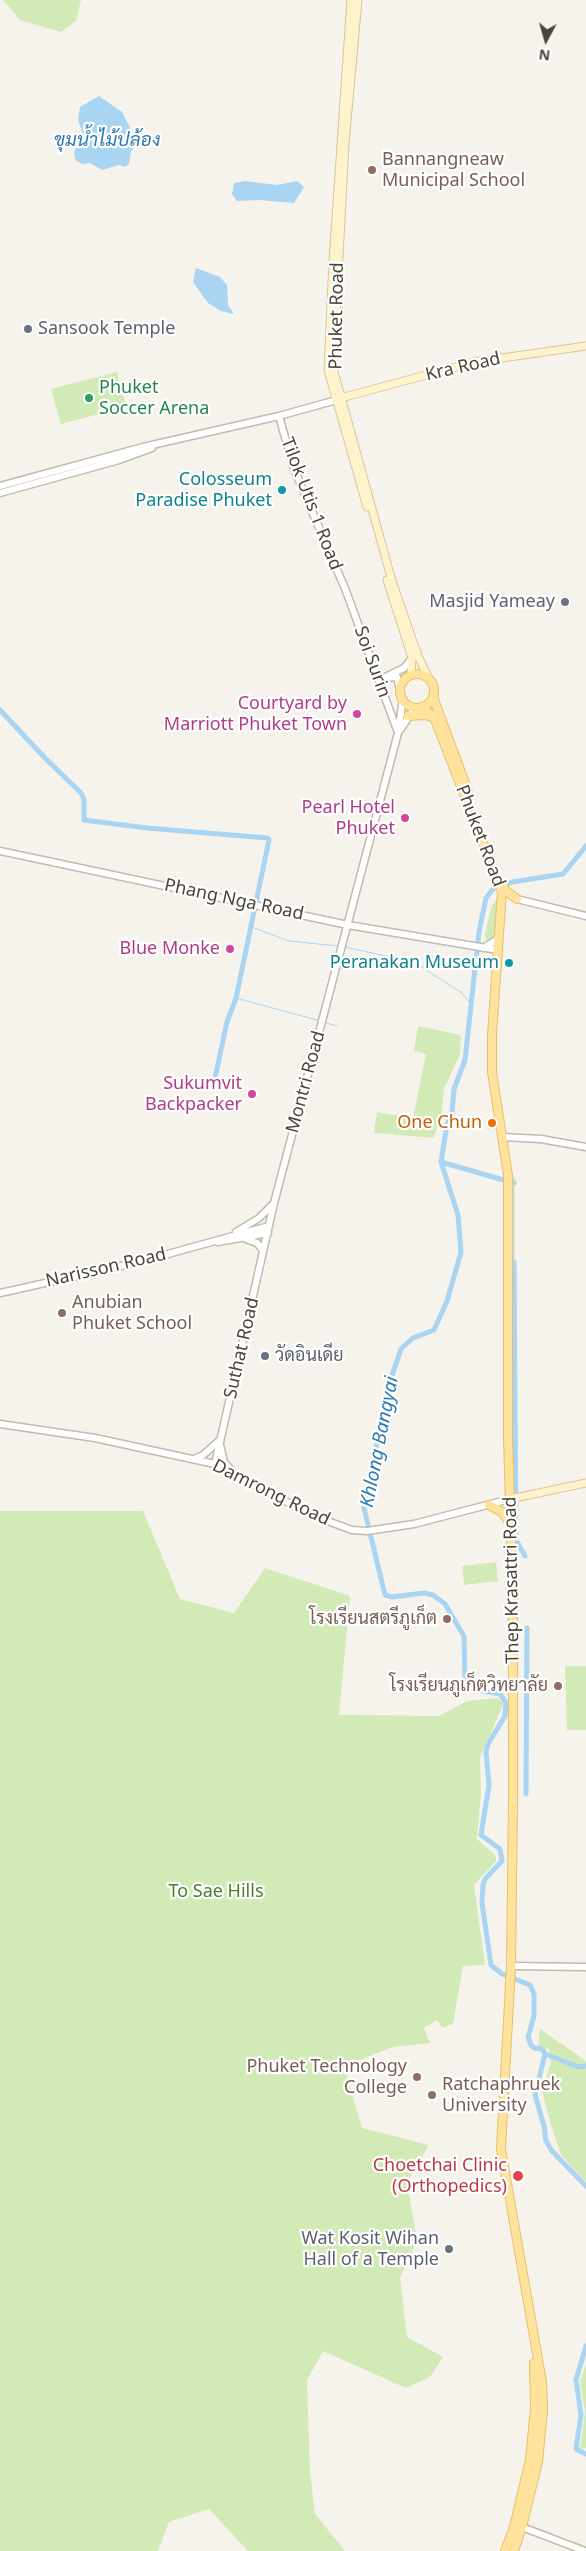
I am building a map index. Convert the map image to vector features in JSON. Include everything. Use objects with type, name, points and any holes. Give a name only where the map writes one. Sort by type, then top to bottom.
[{"type":"main road","name":"Phuket Road","points":[[351,0],[353,21],[333,368],[339,399],[388,582],[412,658],[412,675]]},
{"type":"main road","name":"Phuket Road","points":[[353,21],[358,0]]},
{"type":"main road","name":"Kra Road","points":[[339,399],[474,362],[586,346]]},
{"type":"main road","name":"Phuket Road","points":[[346,426],[392,581],[418,656],[429,680]]},
{"type":"main road","points":[[419,707],[433,698],[434,692],[429,680],[423,675],[412,675],[406,679],[400,690],[403,699],[434,717]]},
{"type":"main road","name":"Phuket Road","points":[[433,698],[452,757]]},
{"type":"main road","points":[[408,716],[425,715],[434,717]]},
{"type":"main road","name":"Phuket Road","points":[[434,717],[463,784],[504,891],[498,939],[492,1034]]},
{"type":"main road","points":[[504,891],[516,899]]},
{"type":"main road","points":[[502,904],[507,900],[516,899]]},
{"type":"main road","name":"Thep Krasattri Road","points":[[492,1034],[492,1072],[508,1175],[508,1438],[515,1498],[510,1523],[514,1792],[511,1979],[500,2149],[532,2334],[543,2410],[538,2462],[514,2551]]},
{"type":"main road","points":[[515,1498],[586,1483]]},
{"type":"main road","points":[[489,1505],[498,1509],[510,1523]]},
{"type":"main road","name":"Thep Krasattri Road","points":[[505,2551],[514,2527],[530,2460],[538,2382]]},
{"type":"street","points":[[0,486],[167,442],[279,416],[339,399]]},
{"type":"street","name":"Tilok Utis 1 Road","points":[[279,416],[294,469],[346,591]]},
{"type":"street","points":[[0,493],[119,460],[167,442]]},
{"type":"street","name":"Soi Surin","points":[[346,591],[398,733]]},
{"type":"street","points":[[379,680],[404,668],[412,658]]},
{"type":"street","points":[[404,668],[412,675]]},
{"type":"street","points":[[379,680],[397,677],[400,690]]},
{"type":"street","name":"Montri Road","points":[[268,1230],[398,733],[403,699]]},
{"type":"street","name":"Montri Road","points":[[398,733],[408,716],[419,707]]},
{"type":"street","name":"Phang Nga Road","points":[[0,851],[348,925],[498,950]]},
{"type":"street","points":[[516,899],[586,916]]},
{"type":"street","points":[[343,944],[360,927]]},
{"type":"street","points":[[483,948],[498,939]]},
{"type":"street","points":[[502,1137],[541,1139],[586,1147]]},
{"type":"street","points":[[226,1237],[248,1226],[274,1203]]},
{"type":"street","name":"Narisson Road","points":[[212,1243],[226,1237],[268,1230]]},
{"type":"street","name":"Narisson Road","points":[[0,1293],[212,1243],[241,1239],[268,1230]]},
{"type":"street","name":"Suthat Road","points":[[215,1464],[268,1230]]},
{"type":"street","points":[[241,1239],[257,1242],[264,1250]]},
{"type":"street","name":"Damrong Road","points":[[0,1424],[95,1438],[215,1464],[314,1516],[352,1530],[367,1531],[414,1524],[515,1498]]},
{"type":"street","points":[[194,1459],[203,1455],[219,1441],[224,1462],[234,1474]]},
{"type":"street","points":[[511,1966],[586,1967]]},
{"type":"street","points":[[522,2527],[585,2551]]},
{"type":"green space","points":[[3,0],[81,0],[76,21],[61,32],[20,20]]},
{"type":"green space","name":"Phuket Soccer Arena","points":[[117,372],[126,407],[61,424],[51,389]]},
{"type":"green space","points":[[501,892],[496,939],[486,941],[485,935],[492,906]]},
{"type":"green space","points":[[418,1026],[461,1035],[460,1054],[444,1089],[442,1110],[434,1138],[374,1133],[377,1112],[413,1118],[426,1054],[414,1051]]},
{"type":"green space","name":"To Sae Hills","points":[[0,1511],[143,1511],[180,1599],[234,1613],[265,1568],[350,1596],[339,1715],[439,1716],[468,1701],[497,1698],[504,1703],[480,1757],[481,1793],[477,1839],[496,1856],[496,1861],[474,1885],[485,1965],[463,1966],[453,2024],[442,2028],[437,2020],[424,2028],[430,2043],[393,2047],[344,2066],[362,2128],[429,2145],[407,2183],[417,2240],[400,2278],[407,2337],[443,2357],[430,2377],[406,2388],[323,2351],[307,2380],[310,2472],[315,2514],[345,2551],[248,2551],[209,2509],[169,2522],[158,2551],[0,2551]]},
{"type":"green space","points":[[496,1562],[498,1581],[464,1585],[462,1566]]},
{"type":"green space","points":[[565,1666],[586,1666],[586,1730],[567,1730]]},
{"type":"green space","points":[[540,2029],[586,2061],[586,2182],[561,2155],[551,2125],[542,2091],[551,2062],[549,2049],[538,2048]]},
{"type":"green space","points":[[586,2364],[586,2448],[580,2449],[585,2412],[580,2382]]},
{"type":"water","name":"ขุมน้ำไม้ปล้อง","points":[[99,96],[122,112],[134,136],[135,147],[131,151],[129,164],[125,167],[119,165],[102,170],[90,163],[83,164],[76,161],[74,153],[82,132],[78,119],[80,107]]},
{"type":"water","points":[[245,181],[277,185],[297,181],[304,187],[294,203],[259,200],[237,201],[232,194],[234,183]]},
{"type":"water","points":[[196,268],[220,277],[227,285],[228,305],[234,314],[221,311],[208,303],[193,282]]},
{"type":"waterway","points":[[0,710],[81,793],[84,799],[84,820],[147,828],[267,838],[269,840],[236,998],[227,1022],[213,1087]]},
{"type":"waterway","name":"Khlong Bangyai","points":[[586,846],[563,874],[512,882],[493,889],[486,898],[479,932],[465,1060],[454,1089],[452,1113],[447,1125],[441,1162],[458,1215],[461,1252],[447,1301],[434,1330],[413,1338],[401,1349],[388,1387],[364,1508],[385,1595],[392,1597],[424,1593],[433,1595],[445,1604],[464,1636],[465,1682],[473,1689],[500,1694],[506,1703],[505,1716],[488,1744],[486,1752],[489,1785],[481,1835],[500,1849],[502,1861],[485,1879],[483,1885],[482,1903],[491,1965],[502,1974],[530,1985],[534,1994],[534,2016],[528,2037],[531,2045],[534,2048],[542,2049],[545,2054],[535,2095],[544,2126],[546,2141],[552,2151],[586,2186]]},
{"type":"waterway","points":[[249,926],[289,941],[338,946]]},
{"type":"waterway","points":[[344,947],[414,962],[462,993],[470,1003]]},
{"type":"waterway","points":[[236,998],[320,1021]]},
{"type":"waterway","points":[[323,1022],[337,1026]]},
{"type":"waterway","points":[[441,1162],[514,1183]]},
{"type":"waterway","points":[[514,1177],[514,1262]]},
{"type":"waterway","points":[[514,1262],[516,1540],[525,1556]]},
{"type":"waterway","points":[[526,1794],[527,1628]]},
{"type":"waterway","points":[[545,2054],[578,2067],[586,2066]]},
{"type":"waterway","name":"Khlong Bangyai","points":[[586,2346],[576,2380],[581,2415],[576,2449],[586,2454]]},
{"type":"place","name":"Bannangneaw Municipal School","points":[[372,170]]},
{"type":"place","name":"Sansook Temple","points":[[28,329]]},
{"type":"place","name":"Phuket Soccer Arena","points":[[89,398]]},
{"type":"place","name":"Colosseum Paradise Phuket","points":[[282,490]]},
{"type":"place","name":"Masjid Yameay","points":[[565,602]]},
{"type":"place","name":"Courtyard by Marriott Phuket Town","points":[[357,714]]},
{"type":"place","name":"Pearl Hotel Phuket","points":[[405,818]]},
{"type":"place","name":"Blue Monke","points":[[230,949]]},
{"type":"place","name":"Peranakan Museum","points":[[509,963]]},
{"type":"place","name":"Sukumvit Backpacker","points":[[252,1094]]},
{"type":"place","name":"One Chun","points":[[492,1123]]},
{"type":"place","name":"Anubian Phuket School","points":[[62,1313]]},
{"type":"place","name":"วัดอินเดีย","points":[[265,1356]]},
{"type":"place","name":"โรงเรียนสตรีภูเก็ต","points":[[447,1619]]},
{"type":"place","name":"โรงเรียนภูเก็ตวิทยาลัย","points":[[558,1686]]},
{"type":"place","name":"Phuket Technology College","points":[[417,2077]]},
{"type":"place","name":"Ratchaphruek University","points":[[432,2095]]},
{"type":"place","name":"Choetchai Clinic (Orthopedics)","points":[[518,2176]]},
{"type":"place","name":"Wat Kosit Wihan Hall of a Temple","points":[[449,2249]]}]
